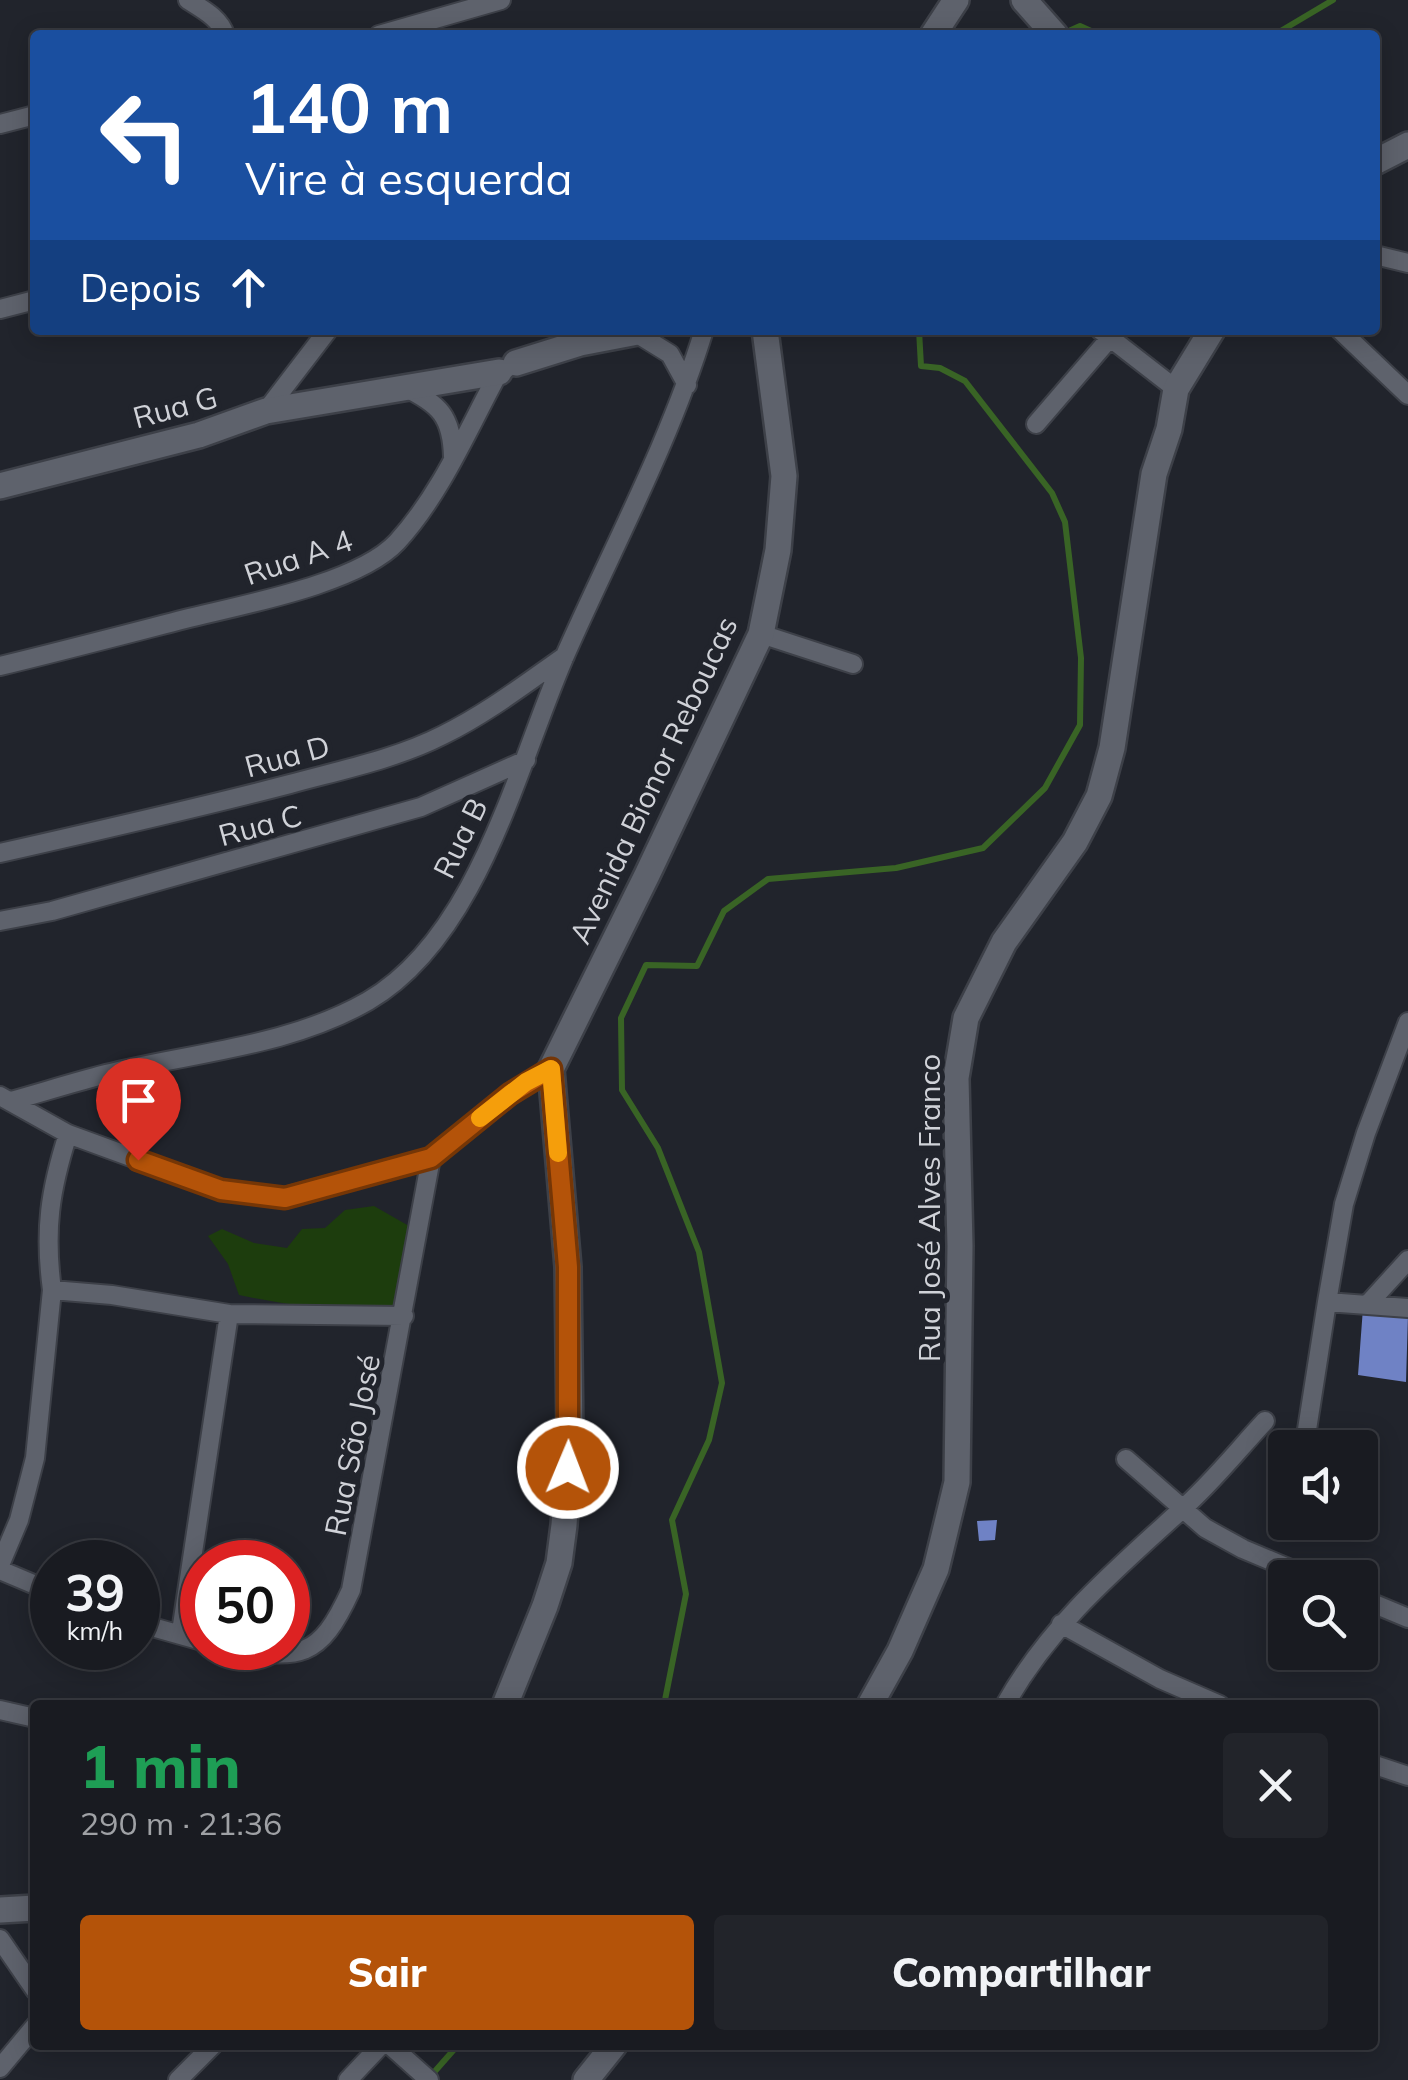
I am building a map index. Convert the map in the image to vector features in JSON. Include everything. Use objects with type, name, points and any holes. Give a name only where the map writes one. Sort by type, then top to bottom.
[{"type":"main road","points":[[936,30],[956,0]]},
{"type":"main road","points":[[1024,0],[1050,30]]},
{"type":"main road","points":[[1380,159],[1408,144]]},
{"type":"main road","points":[[266,412],[508,368],[580,343],[625,335]]},
{"type":"main road","name":"Avenida Bionor Reboucas","points":[[551,1069],[648,875],[761,634],[778,550],[784,476],[766,335]]},
{"type":"main road","name":"Rua José Alves Franco","points":[[873,1700],[936,1569],[957,1482],[960,1246],[956,1078],[966,1018],[1004,942],[1075,842],[1099,796],[1118,714],[1152,488],[1176,389],[1209,335]]},
{"type":"main road","name":"Rua G","points":[[0,486],[199,435],[266,412]]},
{"type":"main road","points":[[507,1700],[558,1564],[570,1439],[568,1267],[551,1069]]},
{"type":"main road","points":[[0,1910],[30,1908]]},
{"type":"main road","points":[[586,2080],[610,2050]]},
{"type":"street","points":[[188,0],[207,12],[223,30]]},
{"type":"street","points":[[396,30],[501,0]]},
{"type":"street","points":[[935,0],[935,30]]},
{"type":"street","points":[[0,124],[30,116]]},
{"type":"street","points":[[1380,256],[1408,264]]},
{"type":"street","points":[[0,309],[30,301]]},
{"type":"street","name":"Rua G","points":[[266,412],[325,335]]},
{"type":"street","points":[[646,335],[670,354],[687,384]]},
{"type":"street","name":"Rua B","points":[[6,1099],[264,1042],[314,1026],[370,1000],[426,951],[476,873],[526,760],[565,656],[687,384],[702,335]]},
{"type":"street","points":[[1036,424],[1104,335]]},
{"type":"street","points":[[1106,335],[1176,389]]},
{"type":"street","points":[[1345,335],[1408,395]]},
{"type":"street","name":"Rua A 4","points":[[0,666],[292,592],[382,556],[397,542],[508,368]]},
{"type":"street","points":[[404,388],[425,397],[441,411],[452,430],[453,457]]},
{"type":"street","points":[[761,634],[853,664]]},
{"type":"street","name":"Rua D","points":[[0,853],[156,819],[390,755],[442,736],[565,656]]},
{"type":"street","name":"Rua C","points":[[0,921],[366,824],[421,807],[526,760]]},
{"type":"street","points":[[1307,1430],[1344,1204],[1408,1022]]},
{"type":"street","points":[[6,1099],[68,1134],[221,1190],[285,1198],[431,1158],[510,1094],[551,1069]]},
{"type":"street","points":[[30,1582],[0,1568],[36,1458],[52,1290],[46,1247],[47,1216],[68,1134]]},
{"type":"street","name":"Rua São José","points":[[310,1645],[334,1627],[351,1590],[431,1158]]},
{"type":"street","points":[[1368,1304],[1408,1260]]},
{"type":"street","points":[[52,1290],[112,1295],[228,1314],[404,1316]]},
{"type":"street","points":[[1327,1302],[1408,1308]]},
{"type":"street","points":[[195,1540],[228,1314]]},
{"type":"street","points":[[1008,1700],[1026,1668],[1061,1624],[1134,1551],[1183,1509],[1265,1421]]},
{"type":"street","points":[[1126,1459],[1205,1528],[1270,1560]]},
{"type":"street","points":[[1378,1606],[1408,1618]]},
{"type":"street","points":[[1061,1624],[1160,1679],[1208,1700]]},
{"type":"street","points":[[0,1710],[30,1717]]},
{"type":"street","points":[[1378,1766],[1408,1776]]},
{"type":"street","points":[[0,1939],[30,1983]]},
{"type":"street","points":[[0,2068],[30,2032]]},
{"type":"street","points":[[178,2080],[208,2050]]},
{"type":"street","points":[[348,2080],[376,2050]]},
{"type":"street","points":[[396,2050],[429,2080]]},
{"type":"green space","points":[[374,1206],[409,1226],[393,1307],[316,1307],[239,1295],[228,1264],[208,1236],[222,1229],[254,1243],[287,1248],[302,1229],[325,1228],[345,1210]]},
{"type":"building","points":[[1363,1308],[1408,1315],[1406,1382],[1358,1375]]},
{"type":"building","points":[[997,1520],[995,1540],[979,1541],[977,1521]]},
{"type":"waterway","points":[[1282,30],[1333,0]]},
{"type":"waterway","points":[[1071,30],[1080,26],[1089,30]]},
{"type":"waterway","points":[[665,1700],[686,1594],[672,1520],[709,1440],[722,1383],[699,1252],[658,1148],[622,1090],[621,1018],[646,965],[697,966],[724,911],[768,879],[896,868],[983,848],[1045,788],[1080,725],[1081,658],[1065,522],[1052,493],[965,381],[940,368],[921,366],[919,335]]},
{"type":"waterway","points":[[429,2078],[454,2050]]},
{"type":"slow traffic","points":[[480,1118],[526,1082],[551,1069],[558,1153]]},
{"type":"route","points":[[138,1160],[221,1190],[285,1198],[431,1158],[526,1082],[551,1069],[568,1267],[568,1468]]}]
